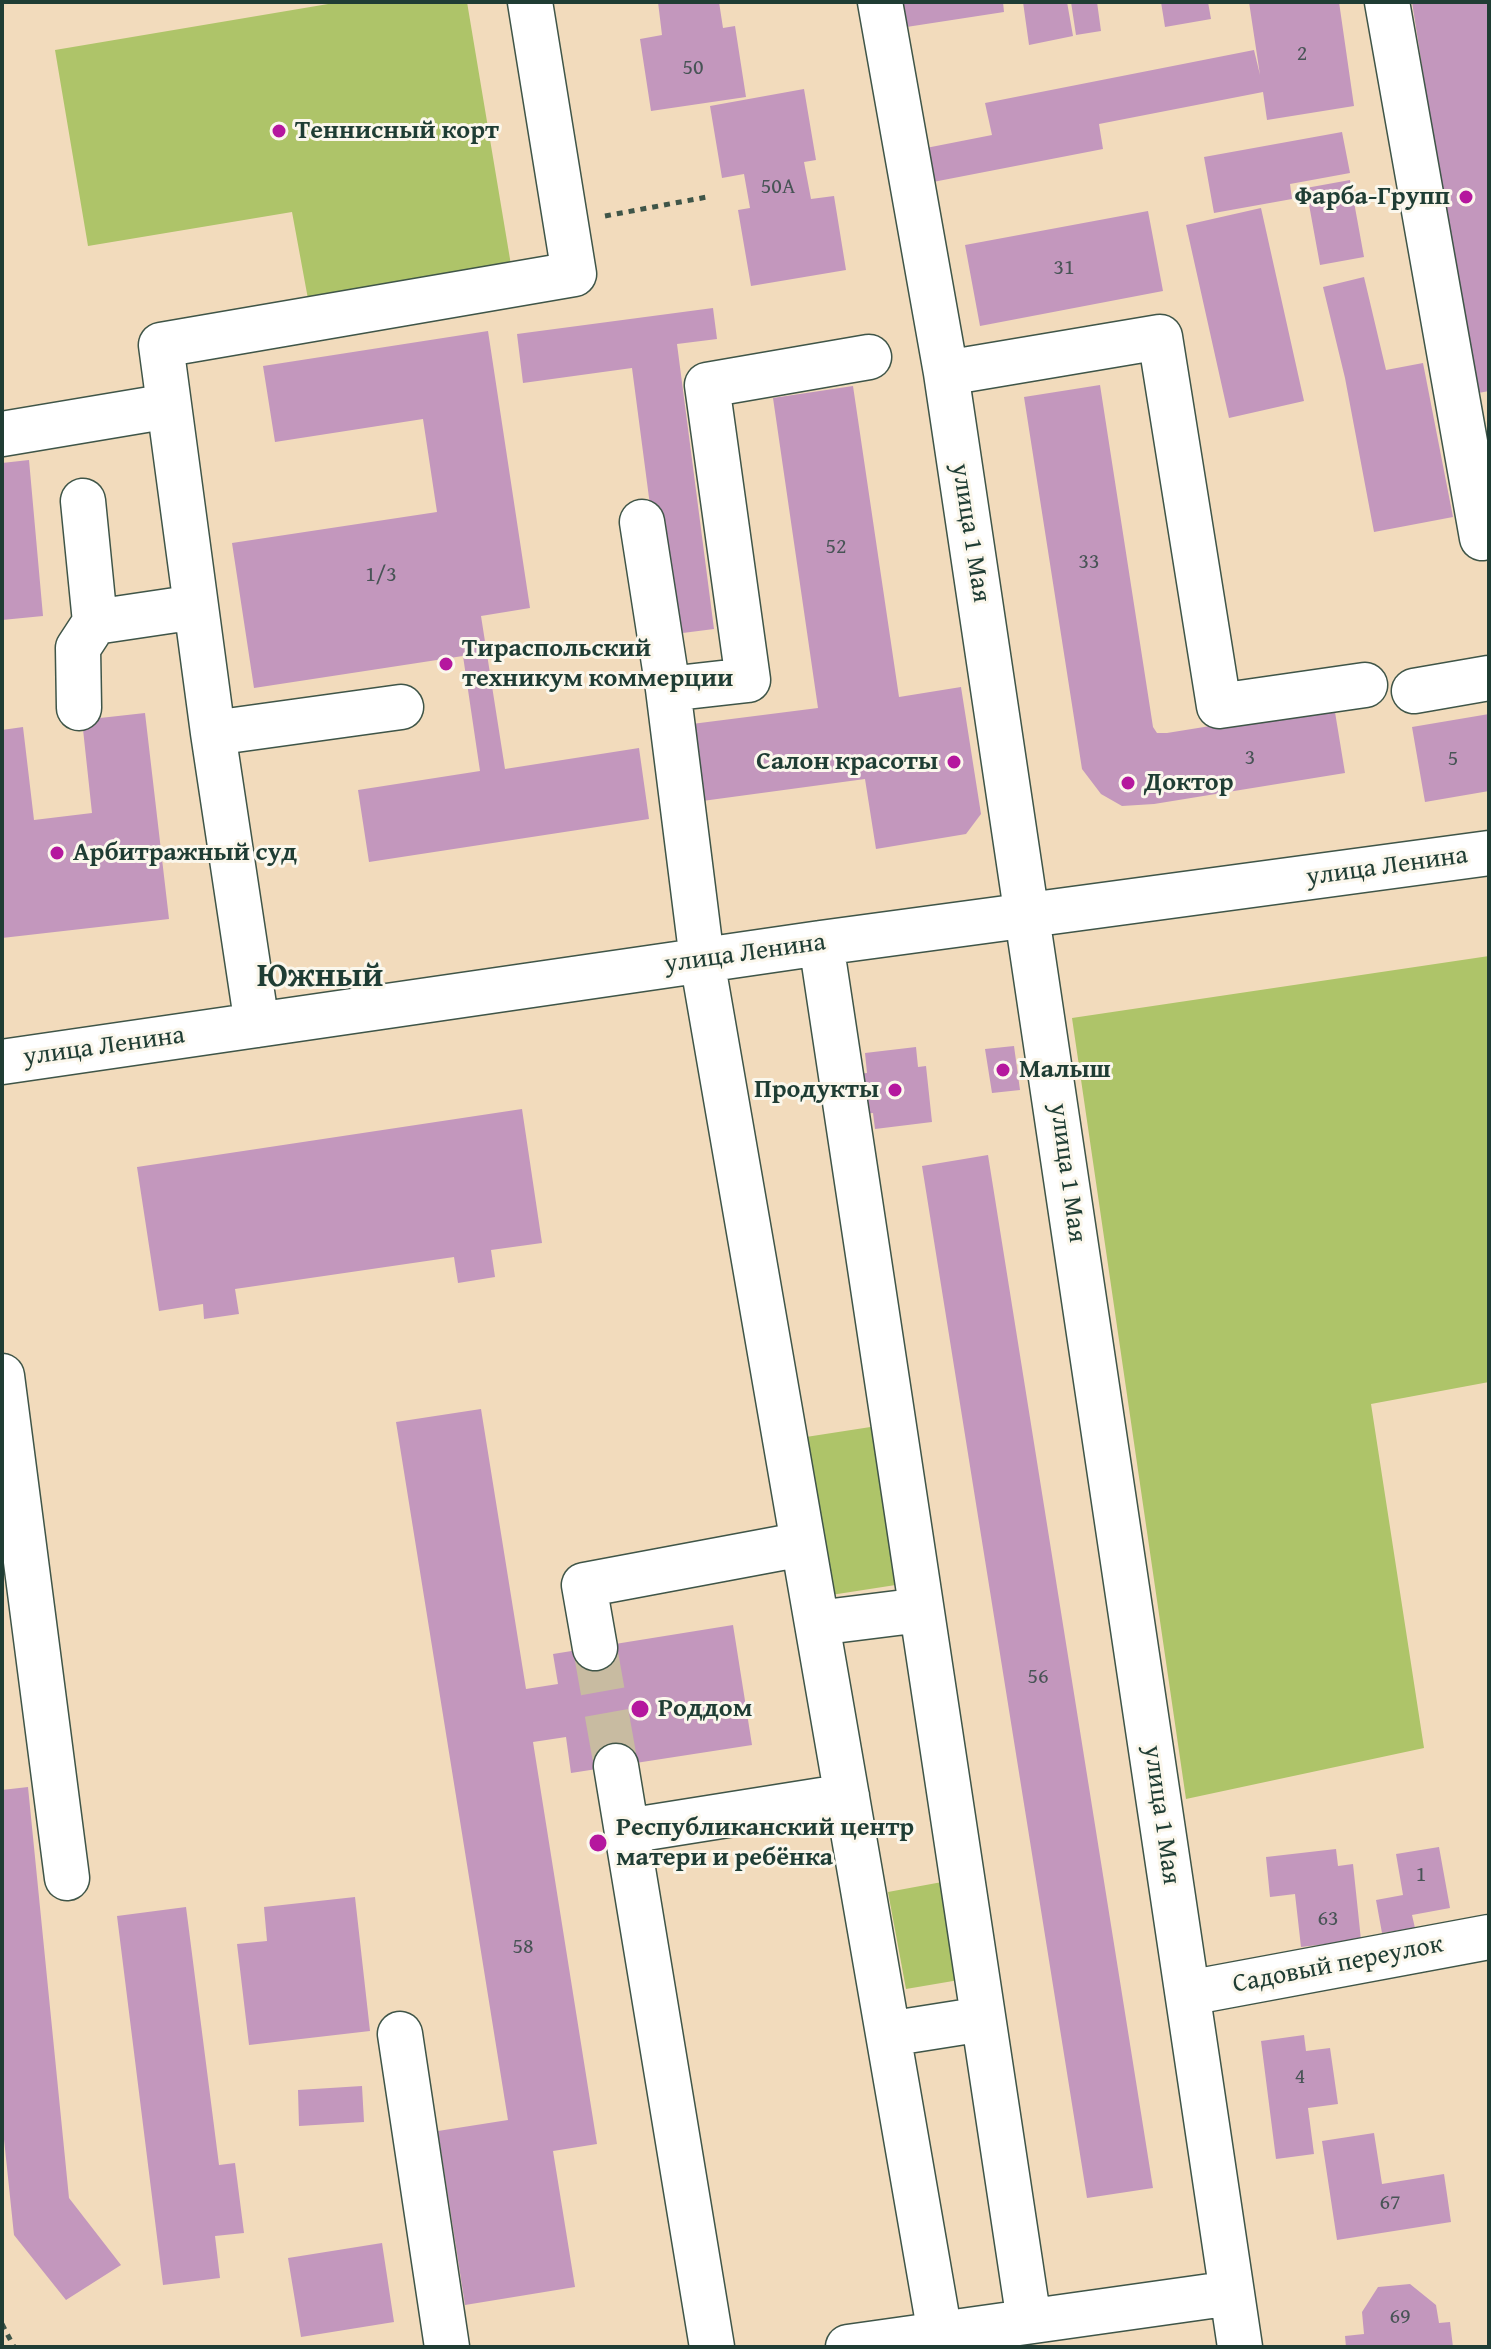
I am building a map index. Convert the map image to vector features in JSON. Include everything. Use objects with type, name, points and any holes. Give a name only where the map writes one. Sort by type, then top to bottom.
[{"type":"street","points":[[257,1025],[213,733],[161,345],[574,274],[530,2]]},
{"type":"street","name":"улица 1 Мая","points":[[880,2],[946,373],[1240,2347]]},
{"type":"street","points":[[1387,2],[1482,538]]},
{"type":"street","points":[[946,373],[1160,337],[1219,706],[1365,685]]},
{"type":"street","points":[[668,689],[748,680],[707,385],[869,357]]},
{"type":"street","points":[[2,434],[169,406]]},
{"type":"street","points":[[79,708],[78,648],[95,622],[83,501]]},
{"type":"street","points":[[642,522],[668,689],[702,960],[940,2334]]},
{"type":"street","points":[[95,622],[196,607]]},
{"type":"street","points":[[1414,691],[1489,678]]},
{"type":"street","points":[[213,733],[401,707]]},
{"type":"street","name":"улица Ленина","points":[[2,1062],[821,943],[1489,853]]},
{"type":"street","points":[[821,943],[1029,2321]]},
{"type":"street","points":[[2,1376],[67,1878]]},
{"type":"street","points":[[595,1648],[584,1585],[803,1544]]},
{"type":"street","points":[[817,1623],[921,1610]]},
{"type":"street","points":[[616,1766],[712,2347]]},
{"type":"street","points":[[627,1831],[847,1796]]},
{"type":"street","name":"Садовый переулок","points":[[1188,1993],[1489,1937]]},
{"type":"street","points":[[888,2034],[983,2019]]},
{"type":"street","points":[[400,2034],[447,2347]]},
{"type":"street","points":[[848,2347],[1232,2293]]},
{"type":"path","points":[[565,223],[707,197]]},
{"type":"path","points":[[2,2324],[14,2347]]},
{"type":"green space","name":"Теннисный корт","points":[[340,2],[467,2],[511,265],[308,299],[292,212],[88,246],[55,50]]},
{"type":"green space","points":[[1489,956],[1489,1382],[1371,1404],[1424,1748],[1186,1799],[1072,1018]]},
{"type":"green space","points":[[877,1426],[902,1584],[831,1595],[806,1437]]},
{"type":"green space","points":[[942,1882],[959,1980],[906,1989],[888,1892]]},
{"type":"building","points":[[658,2],[719,2],[723,28],[735,26],[746,97],[651,111],[640,39],[662,35]]},
{"type":"building","points":[[896,2],[1003,2],[1004,12],[900,28]]},
{"type":"building","points":[[1023,2],[1067,2],[1073,36],[1029,45]]},
{"type":"building","points":[[1071,2],[1097,2],[1101,31],[1076,35]]},
{"type":"building","points":[[1161,2],[1208,2],[1211,19],[1165,27]]},
{"type":"building","points":[[1249,2],[1339,2],[1354,106],[1267,120],[1263,92],[1099,124],[1103,149],[933,182],[926,148],[992,135],[985,103],[1254,50],[1260,75]]},
{"type":"building","name":"Фарба-Групп","points":[[1412,2],[1489,2],[1489,391],[1473,394]]},
{"type":"building","points":[[804,89],[816,160],[804,162],[811,199],[834,196],[846,270],[751,286],[738,210],[750,208],[744,174],[722,178],[710,106]]},
{"type":"building","points":[[1342,132],[1350,173],[1290,184],[1292,199],[1214,213],[1204,157]]},
{"type":"building","points":[[1350,180],[1364,257],[1320,265],[1306,188]]},
{"type":"building","points":[[1261,208],[1304,401],[1229,418],[1186,225]]},
{"type":"building","points":[[1148,211],[1163,291],[980,326],[965,245]]},
{"type":"building","points":[[1364,277],[1386,370],[1423,363],[1453,517],[1374,532],[1345,378],[1323,287]]},
{"type":"building","points":[[713,308],[717,339],[677,344],[714,629],[667,635],[632,368],[523,383],[517,334]]},
{"type":"building","points":[[488,331],[530,608],[481,616],[505,769],[639,748],[649,819],[369,862],[358,790],[480,771],[463,656],[254,688],[232,543],[437,512],[423,419],[275,442],[263,366]]},
{"type":"building","points":[[1100,385],[1153,727],[1157,733],[1167,733],[1334,706],[1345,773],[1154,804],[1122,806],[1101,794],[1082,769],[1024,397]]},
{"type":"building","points":[[853,386],[899,697],[961,687],[981,814],[966,834],[876,849],[865,779],[695,802],[684,725],[818,708],[773,398]]},
{"type":"building","points":[[29,460],[43,616],[2,620],[2,463]]},
{"type":"building","points":[[145,713],[169,919],[2,938],[2,730],[23,727],[34,820],[92,813],[82,720]]},
{"type":"building","points":[[1489,714],[1489,791],[1425,802],[1412,727]]},
{"type":"building","name":"Малыш","points":[[1014,1046],[1020,1090],[992,1093],[985,1049]]},
{"type":"building","points":[[916,1047],[918,1067],[926,1066],[932,1122],[875,1129],[873,1113],[861,1114],[857,1074],[867,1073],[865,1053]]},
{"type":"building","points":[[522,1109],[542,1243],[491,1250],[495,1277],[458,1283],[454,1257],[235,1289],[239,1314],[204,1319],[203,1304],[159,1311],[137,1167]]},
{"type":"building","points":[[988,1155],[1153,2188],[1087,2198],[922,1166]]},
{"type":"building","points":[[481,1409],[526,1689],[558,1684],[553,1654],[733,1625],[752,1745],[571,1773],[566,1737],[533,1742],[597,2144],[553,2151],[575,2287],[465,2305],[438,2131],[508,2120],[396,1422]]},
{"type":"building","points":[[28,1787],[69,2198],[121,2265],[66,2300],[14,2235],[2,2120],[2,1790]]},
{"type":"building","points":[[1439,1847],[1450,1908],[1412,1915],[1415,1928],[1382,1933],[1376,1900],[1403,1895],[1396,1854]]},
{"type":"building","points":[[1336,1849],[1338,1866],[1353,1864],[1361,1940],[1301,1947],[1295,1894],[1270,1897],[1266,1857]]},
{"type":"building","points":[[355,1897],[370,2031],[249,2045],[237,1944],[267,1941],[264,1907]]},
{"type":"building","points":[[186,1907],[219,2165],[235,2163],[244,2233],[215,2236],[220,2278],[163,2285],[117,1916]]},
{"type":"building","points":[[1304,2035],[1306,2051],[1330,2048],[1338,2104],[1308,2108],[1314,2154],[1276,2159],[1261,2041]]},
{"type":"building","points":[[362,2086],[364,2122],[299,2126],[298,2090]]},
{"type":"building","points":[[1374,2133],[1382,2184],[1444,2174],[1451,2222],[1337,2240],[1322,2141]]},
{"type":"building","points":[[382,2243],[394,2322],[301,2337],[288,2258]]},
{"type":"building","points":[[1410,2284],[1436,2305],[1439,2323],[1450,2322],[1453,2347],[1346,2347],[1345,2336],[1364,2334],[1362,2312],[1378,2287]]},
{"type":"tunnel","points":[[595,1648],[616,1766]]},
{"type":"place","name":"Теннисный корт","points":[[279,131]]},
{"type":"place","name":"Фарба-Групп","points":[[1466,197]]},
{"type":"place","name":"Тираспольский техникум коммерции","points":[[446,664]]},
{"type":"place","name":"Салон красоты","points":[[954,762]]},
{"type":"place","name":"Доктор","points":[[1128,783]]},
{"type":"place","name":"Арбитражный суд","points":[[57,853]]},
{"type":"place","name":"Малыш","points":[[1003,1070]]},
{"type":"place","name":"Продукты","points":[[895,1090]]},
{"type":"place","name":"Роддом","points":[[640,1709]]},
{"type":"place","name":"Республиканский центр матери и ребёнка","points":[[598,1843]]},
{"type":"district","name":"Южный","points":[[320,977]]}]
